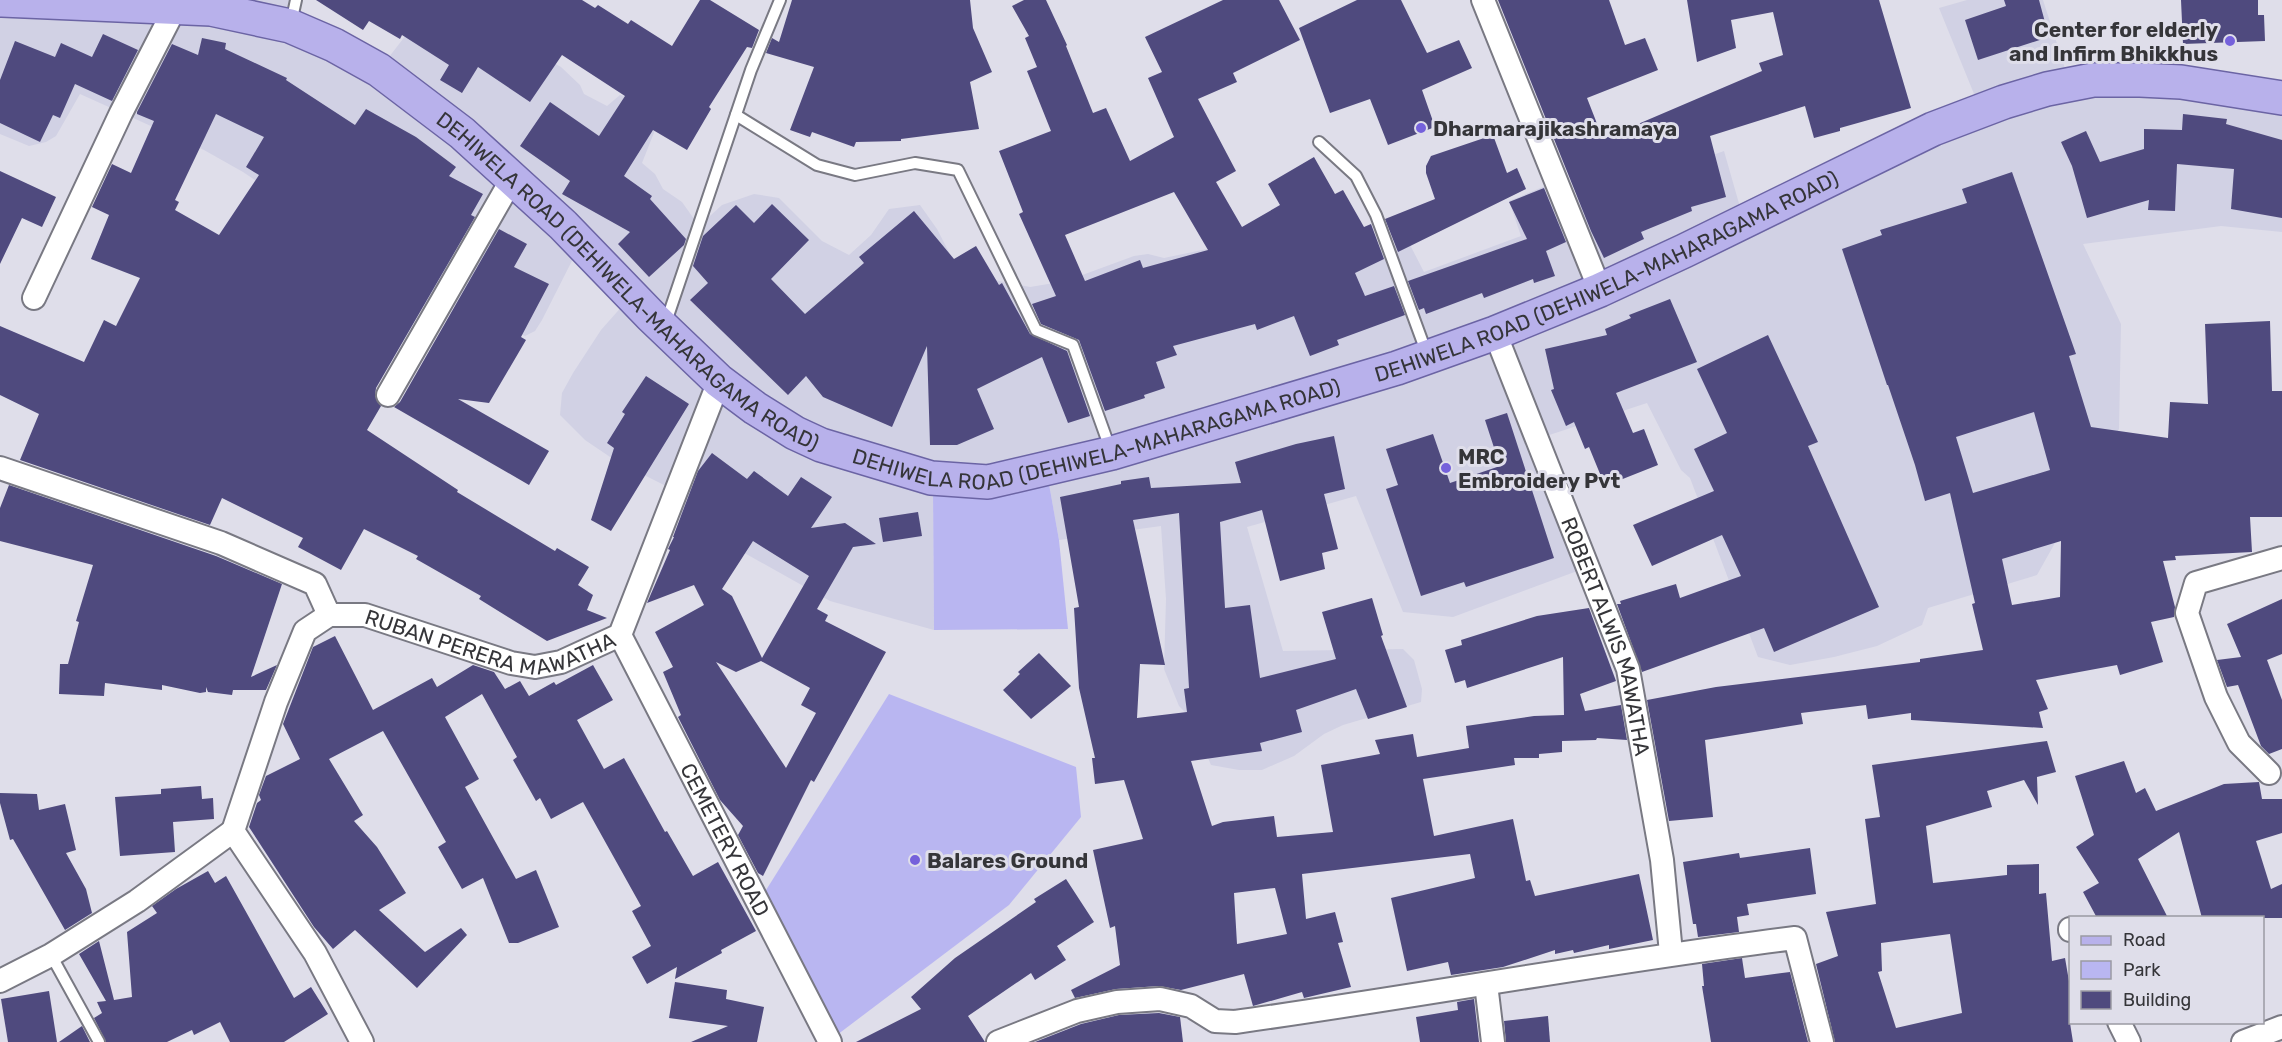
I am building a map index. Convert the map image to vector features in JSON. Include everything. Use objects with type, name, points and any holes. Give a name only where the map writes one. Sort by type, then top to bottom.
[{"type":"main road","name":"DEHIWELA ROAD (DEHIWELA-MAHARAGAMA ROAD)","points":[[2,0],[293,13],[334,45],[379,70],[462,133],[563,225],[719,381],[755,408],[795,433],[821,445],[932,477],[988,482],[1112,453],[1428,357],[1495,333],[1600,290],[1684,251],[1933,129],[2004,102],[2047,89],[2093,80],[2140,80],[2181,82],[2282,98]]},
{"type":"street","points":[[1483,0],[1600,290]]},
{"type":"street","points":[[34,298],[121,113],[176,6]]},
{"type":"street","points":[[388,395],[512,179]]},
{"type":"street","name":"ROBERT ALWIS MAWATHA","points":[[1495,333],[1628,669],[1662,860],[1671,953]]},
{"type":"street","name":"RUBAN PERERA MAWATHA","points":[[233,831],[276,702],[305,631],[329,615],[365,615],[511,663],[535,667],[561,663],[620,634],[719,381]]},
{"type":"street","points":[[0,468],[221,543],[304,579],[315,584],[329,615]]},
{"type":"street","points":[[2269,773],[2239,743],[2216,697],[2187,613],[2196,583],[2282,558]]},
{"type":"street","name":"CEMETERY ROAD","points":[[620,634],[830,1042]]},
{"type":"street","points":[[0,981],[51,955],[137,902],[233,831],[315,953],[362,1042]]},
{"type":"street","points":[[998,1042],[1077,1011],[1117,1002],[1160,999],[1191,1006],[1215,1021],[1235,1022],[1671,953],[1795,938],[1822,1042]]},
{"type":"street","points":[[1486,984],[1494,1042]]},
{"type":"street","points":[[2120,1024],[2129,1042]]},
{"type":"street","points":[[2243,1042],[2282,1027]]},
{"type":"lane","points":[[664,328],[751,70],[780,0]]},
{"type":"lane","points":[[736,115],[817,165],[827,168],[855,175],[915,163],[958,171],[1036,330],[1072,345],[1112,453]]},
{"type":"lane","points":[[1319,142],[1356,176],[1376,215],[1428,357]]},
{"type":"lane","points":[[51,955],[99,1042]]},
{"type":"shaded area","points":[[0,0],[296,0],[290,26],[379,70],[433,0],[510,38],[561,67],[580,85],[584,94],[607,106],[620,95],[644,100],[659,120],[642,163],[655,174],[663,189],[682,202],[699,226],[722,205],[754,194],[779,198],[822,241],[849,255],[871,235],[889,209],[920,205],[937,229],[951,256],[966,271],[1030,287],[1066,281],[1134,256],[1148,254],[1164,258],[1207,249],[1220,283],[1337,253],[1388,248],[1408,241],[1424,272],[1521,236],[1509,201],[1555,182],[1565,203],[1603,188],[1680,167],[1724,151],[1744,221],[1981,111],[1939,8],[1967,0],[2043,0],[2070,84],[2282,98],[2282,232],[2221,226],[2083,244],[2121,324],[2119,429],[2037,575],[1928,608],[1922,625],[1877,646],[1790,665],[1758,657],[1690,478],[1681,470],[1647,403],[1537,439],[1588,567],[1453,617],[1403,612],[1356,496],[1247,527],[1283,651],[1403,649],[1414,660],[1422,689],[1421,702],[1343,725],[1324,734],[1294,756],[1262,770],[1239,770],[1211,765],[1191,718],[1179,706],[1164,669],[1166,599],[1161,526],[1059,540],[1049,484],[933,490],[934,630],[830,601],[668,510],[676,491],[616,461],[585,440],[560,415],[562,393],[573,373],[601,330],[632,295],[581,243],[542,320],[535,331],[525,336],[459,304],[437,311],[380,287],[273,192],[243,172],[204,150],[80,94],[56,136],[46,142],[29,146],[0,134]]},
{"type":"green space","points":[[1049,484],[1059,540],[1068,629],[934,630],[933,490]]},
{"type":"green space","name":"Balares Ground","points":[[889,694],[1076,767],[1081,817],[1009,905],[829,1041],[758,903]]},
{"type":"building","points":[[316,0],[582,0],[595,8],[598,5],[628,24],[631,20],[672,46],[700,0],[710,0],[759,30],[752,48],[747,47],[709,107],[711,109],[687,150],[653,130],[624,176],[652,196],[650,199],[686,239],[684,245],[649,277],[618,244],[630,232],[562,194],[570,181],[520,146],[550,102],[599,136],[625,96],[562,55],[530,102],[478,67],[462,93],[440,80],[449,65],[402,35],[400,39],[369,21],[363,30]]},
{"type":"building","points":[[792,0],[970,0],[973,28],[992,72],[970,82],[979,129],[901,139],[901,141],[856,142],[854,147],[812,132],[810,137],[790,130],[814,67],[766,53],[772,38],[779,42]]},
{"type":"building","points":[[1024,0],[1046,0],[1067,45],[1093,113],[1106,108],[1130,161],[1174,137],[1148,78],[1162,72],[1145,37],[1223,0],[1279,0],[1300,40],[1233,73],[1237,82],[1198,99],[1236,171],[1216,182],[1242,227],[1280,205],[1268,184],[1314,157],[1335,194],[1343,190],[1364,227],[1371,224],[1384,259],[1355,273],[1365,296],[1394,286],[1405,315],[1337,340],[1339,345],[1310,356],[1294,316],[1257,330],[1255,324],[1173,346],[1177,355],[1156,362],[1165,388],[1144,395],[1145,398],[1105,411],[1079,340],[1041,324],[1032,304],[1056,296],[1019,214],[1023,212],[999,151],[1051,131],[1027,71],[1037,67],[1025,38],[1029,36],[1012,6]],"holes":[[[1174,192],[1208,250],[1143,268],[1140,260],[1085,281],[1065,235]]]},
{"type":"building","points":[[1357,0],[1401,0],[1427,53],[1459,40],[1472,68],[1422,90],[1435,127],[1388,145],[1370,99],[1330,113],[1299,28]]},
{"type":"building","points":[[1498,0],[1609,0],[1625,45],[1645,38],[1658,70],[1587,98],[1603,139],[1762,71],[1759,63],[1783,55],[1773,12],[1731,20],[1736,48],[1697,62],[1687,0],[1879,0],[1911,108],[1840,128],[1840,131],[1814,138],[1805,106],[1710,136],[1726,197],[1691,207],[1692,211],[1641,232],[1644,239],[1604,258]]},
{"type":"building","points":[[2004,0],[2039,0],[2049,37],[1978,60],[1965,20],[2006,6]]},
{"type":"building","points":[[2181,0],[2258,0],[2258,15],[2264,15],[2265,41],[2183,44]]},
{"type":"building","points":[[103,34],[138,50],[112,101],[75,84],[60,118],[53,115],[40,142],[0,123],[0,80],[15,41],[55,57],[61,43],[92,57]]},
{"type":"building","points":[[202,38],[226,43],[225,49],[287,78],[286,80],[355,125],[366,109],[416,137],[456,167],[449,176],[483,194],[471,215],[475,217],[376,388],[375,396],[381,406],[367,430],[458,490],[457,492],[555,551],[557,548],[589,567],[578,585],[593,595],[587,610],[607,618],[547,641],[479,599],[481,596],[416,559],[418,556],[364,529],[341,570],[298,547],[303,538],[222,498],[210,525],[20,460],[39,414],[0,395],[0,326],[84,362],[104,320],[116,326],[140,278],[91,259],[109,215],[92,207],[112,164],[131,173],[154,121],[137,112],[172,44],[198,55]],"holes":[[[216,114],[264,137],[246,167],[259,175],[219,235],[175,210],[179,202],[175,200]]]},
{"type":"building","points":[[2183,114],[2227,119],[2226,124],[2282,140],[2282,218],[2231,209],[2234,169],[2177,164],[2175,211],[2148,210],[2149,200],[2087,218],[2072,166],[2061,142],[2086,131],[2100,162],[2144,149],[2144,129],[2182,130]]},
{"type":"building","points":[[1493,135],[1507,173],[1517,168],[1526,189],[1398,252],[1385,219],[1435,199],[1426,173],[1426,166],[1431,156]]},
{"type":"building","points":[[0,171],[56,197],[42,227],[22,218],[0,264]]},
{"type":"building","points":[[2012,172],[2076,354],[2069,356],[2091,427],[2168,438],[2170,402],[2208,404],[2205,324],[2270,321],[2272,391],[2282,391],[2282,517],[2250,517],[2252,552],[2175,556],[2176,560],[2163,561],[2175,607],[2174,617],[2151,622],[2163,662],[2120,675],[2117,665],[2036,680],[2048,709],[2039,712],[2043,728],[1911,720],[1911,713],[1868,719],[1866,705],[1801,713],[1803,724],[1705,740],[1713,817],[1669,821],[1647,700],[1716,687],[1920,662],[1920,659],[1983,650],[1972,604],[1975,603],[1950,493],[1925,501],[1842,249],[1882,235],[1880,230],[1967,203],[1962,189]],"holes":[[[2034,412],[2050,470],[1973,493],[1956,437]],[[2061,541],[2060,597],[2012,605],[2002,559]]]},
{"type":"building","points":[[1544,188],[1566,242],[1546,251],[1555,276],[1534,283],[1533,279],[1484,298],[1482,293],[1426,314],[1424,308],[1419,310],[1408,281],[1527,239],[1509,202]]},
{"type":"building","points":[[772,204],[809,240],[771,279],[805,314],[864,263],[859,257],[914,211],[954,259],[976,246],[999,285],[1002,283],[1030,334],[1067,351],[1090,416],[1068,423],[1042,357],[977,389],[994,429],[957,445],[930,445],[927,346],[892,427],[823,397],[806,376],[788,395],[690,300],[708,283],[693,266],[703,236],[736,205],[754,223]]},
{"type":"building","points":[[499,229],[527,244],[514,267],[549,284],[521,337],[526,340],[489,403],[458,399],[549,451],[529,485],[394,407],[400,402]]},
{"type":"building","points":[[1670,299],[1697,362],[1616,393],[1633,433],[1644,429],[1658,465],[1605,486],[1589,447],[1585,449],[1574,422],[1566,426],[1551,390],[1554,389],[1545,349],[1607,335],[1605,329],[1631,318],[1629,315]]},
{"type":"building","points":[[1768,335],[1818,442],[1808,446],[1879,607],[1774,652],[1764,628],[1642,672],[1617,604],[1621,604],[1620,601],[1676,584],[1680,598],[1741,576],[1722,535],[1652,566],[1633,525],[1714,491],[1694,449],[1727,433],[1697,369]]},
{"type":"building","points":[[646,376],[689,404],[611,531],[591,520],[614,448],[607,443],[625,414],[622,412]]},
{"type":"building","points":[[1507,413],[1554,558],[1466,587],[1464,582],[1421,596],[1386,489],[1398,485],[1386,449],[1433,434],[1450,483],[1500,466],[1485,420]]},
{"type":"building","points":[[1334,436],[1345,489],[1324,494],[1338,549],[1322,553],[1325,569],[1280,581],[1262,510],[1220,522],[1225,608],[1250,605],[1260,678],[1336,659],[1322,612],[1372,598],[1383,635],[1381,636],[1407,707],[1368,719],[1356,689],[1296,710],[1302,732],[1260,743],[1262,751],[1191,761],[1212,826],[1223,822],[1274,816],[1277,837],[1333,832],[1321,765],[1380,754],[1375,740],[1413,734],[1417,757],[1469,748],[1466,726],[1534,716],[1564,715],[1563,657],[1467,688],[1465,680],[1455,683],[1445,650],[1462,645],[1461,640],[1537,616],[1589,608],[1616,681],[1580,694],[1585,711],[1621,705],[1627,740],[1597,738],[1596,740],[1562,741],[1562,752],[1539,754],[1539,758],[1514,758],[1515,765],[1423,779],[1434,836],[1513,819],[1526,881],[1530,880],[1535,896],[1639,874],[1653,940],[1609,949],[1609,945],[1574,953],[1573,950],[1555,954],[1555,950],[1503,967],[1451,975],[1448,962],[1407,971],[1391,898],[1475,878],[1470,854],[1302,874],[1306,919],[1335,912],[1343,942],[1338,943],[1351,987],[1304,998],[1302,992],[1253,1006],[1244,974],[1181,990],[1159,986],[1116,989],[1075,998],[1071,990],[1120,965],[1115,926],[1110,928],[1093,850],[1143,839],[1124,780],[1095,784],[1092,758],[1095,758],[1079,688],[1074,608],[1079,607],[1060,497],[1121,484],[1121,481],[1149,477],[1151,488],[1241,483],[1235,462],[1296,444]],"holes":[[[1179,513],[1189,688],[1184,689],[1187,712],[1137,718],[1140,664],[1165,665],[1133,520]],[[1275,888],[1287,934],[1237,944],[1234,893]]]},
{"type":"building","points":[[712,453],[747,479],[754,471],[788,496],[801,477],[832,497],[811,528],[845,523],[876,544],[853,547],[817,609],[828,615],[825,621],[886,652],[814,782],[811,780],[763,876],[758,873],[738,835],[743,826],[720,800],[678,717],[681,715],[663,672],[673,667],[655,632],[704,605],[694,585],[647,603],[670,550],[668,549],[698,471]],"holes":[[[753,541],[809,576],[762,658],[732,596],[722,589]],[[761,661],[810,688],[801,705],[816,713],[786,768],[716,662],[736,672]]]},
{"type":"building","points":[[9,485],[216,556],[282,584],[251,677],[277,665],[266,690],[233,690],[232,695],[208,692],[206,687],[206,692],[200,693],[162,685],[162,690],[105,683],[104,696],[59,694],[60,664],[68,664],[79,622],[76,621],[93,565],[0,541],[0,508]]},
{"type":"building","points":[[918,512],[922,536],[883,542],[879,518]]},
{"type":"building","points":[[2282,599],[2282,654],[2267,660],[2282,700],[2282,749],[2269,754],[2261,746],[2238,685],[2227,687],[2217,660],[2241,657],[2227,624]]},
{"type":"building","points":[[335,636],[373,710],[432,678],[437,687],[473,665],[494,672],[505,689],[520,681],[529,696],[554,682],[556,685],[593,665],[613,700],[577,720],[604,769],[624,758],[665,832],[667,831],[693,876],[718,862],[756,931],[675,979],[677,967],[647,984],[632,957],[651,946],[632,911],[641,906],[583,802],[551,819],[540,798],[536,801],[513,760],[517,757],[482,694],[445,717],[479,779],[465,787],[516,879],[536,870],[559,927],[518,943],[509,943],[483,878],[462,889],[438,847],[446,842],[383,731],[329,759],[363,815],[354,821],[377,847],[406,893],[379,910],[425,952],[461,928],[467,935],[417,988],[355,930],[333,949],[314,927],[249,827],[257,803],[261,800],[259,795],[266,776],[300,759],[283,724],[313,647]]},
{"type":"building","points":[[1039,653],[1071,686],[1031,719],[1003,690],[1020,674],[1018,672]]},
{"type":"building","points":[[2047,741],[2056,772],[2037,777],[2038,805],[2024,780],[1987,791],[1992,807],[1926,826],[1933,883],[2007,875],[2007,865],[2039,864],[2039,894],[2046,893],[2052,961],[2065,958],[2069,981],[2069,1024],[2073,1042],[1835,1042],[1816,964],[1838,956],[1826,912],[1876,904],[1865,819],[1880,817],[1872,765]],"holes":[[[1950,934],[1962,1013],[1896,1028],[1878,972],[1882,971],[1881,943]]]},
{"type":"building","points":[[2124,761],[2136,793],[2145,788],[2156,811],[2224,784],[2259,782],[2262,799],[2282,799],[2282,833],[2256,841],[2271,889],[2282,884],[2282,918],[2201,916],[2179,832],[2138,859],[2167,916],[2096,916],[2083,892],[2099,883],[2076,847],[2094,835],[2075,776]]},
{"type":"building","points":[[201,786],[202,799],[213,798],[214,819],[173,822],[175,852],[120,856],[115,797],[161,794],[161,789]]},
{"type":"building","points":[[0,793],[37,794],[39,810],[65,804],[76,850],[66,853],[86,889],[92,913],[65,930],[13,839],[10,840],[0,803]]},
{"type":"building","points":[[1810,848],[1816,894],[1747,904],[1749,915],[1737,917],[1739,932],[1698,937],[1696,924],[1693,924],[1683,862],[1739,853],[1740,858]]},
{"type":"building","points":[[208,871],[215,883],[226,876],[294,998],[311,987],[328,1014],[284,1042],[230,1042],[220,1022],[194,1035],[192,1030],[167,1042],[106,1042],[94,1018],[102,1013],[97,1002],[106,1001],[79,954],[99,941],[114,1000],[132,997],[127,932],[157,913],[152,906]]},
{"type":"building","points":[[1066,879],[1094,922],[1057,946],[1066,960],[1035,980],[1031,973],[968,1016],[985,1042],[856,1042],[921,1009],[911,997],[955,958],[1036,902],[1034,899]]},
{"type":"building","points":[[1742,958],[1745,978],[1790,972],[1808,1042],[1711,1042],[1702,986],[1704,986],[1702,964]]},
{"type":"building","points":[[675,982],[727,990],[726,999],[764,1007],[757,1042],[691,1042],[728,1026],[669,1018]]},
{"type":"building","points":[[49,991],[57,1042],[8,1042],[1,999]]},
{"type":"building","points":[[1474,999],[1479,1042],[1420,1042],[1416,1017],[1458,1010],[1457,1002]]},
{"type":"building","points":[[1159,1013],[1180,1017],[1183,1042],[1035,1042],[1081,1024],[1119,1015]]},
{"type":"building","points":[[1548,1016],[1550,1042],[1506,1042],[1504,1021]]},
{"type":"building","points":[[82,1026],[90,1042],[59,1042]]},
{"type":"place","name":"Center for elderly and Infirm Bhikkhus","points":[[2230,41]]},
{"type":"place","name":"Dharmarajikashramaya","points":[[1421,128]]},
{"type":"place","name":"MRC Embroidery Pvt","points":[[1446,468]]},
{"type":"place","name":"Balares Ground","points":[[915,860]]}]
